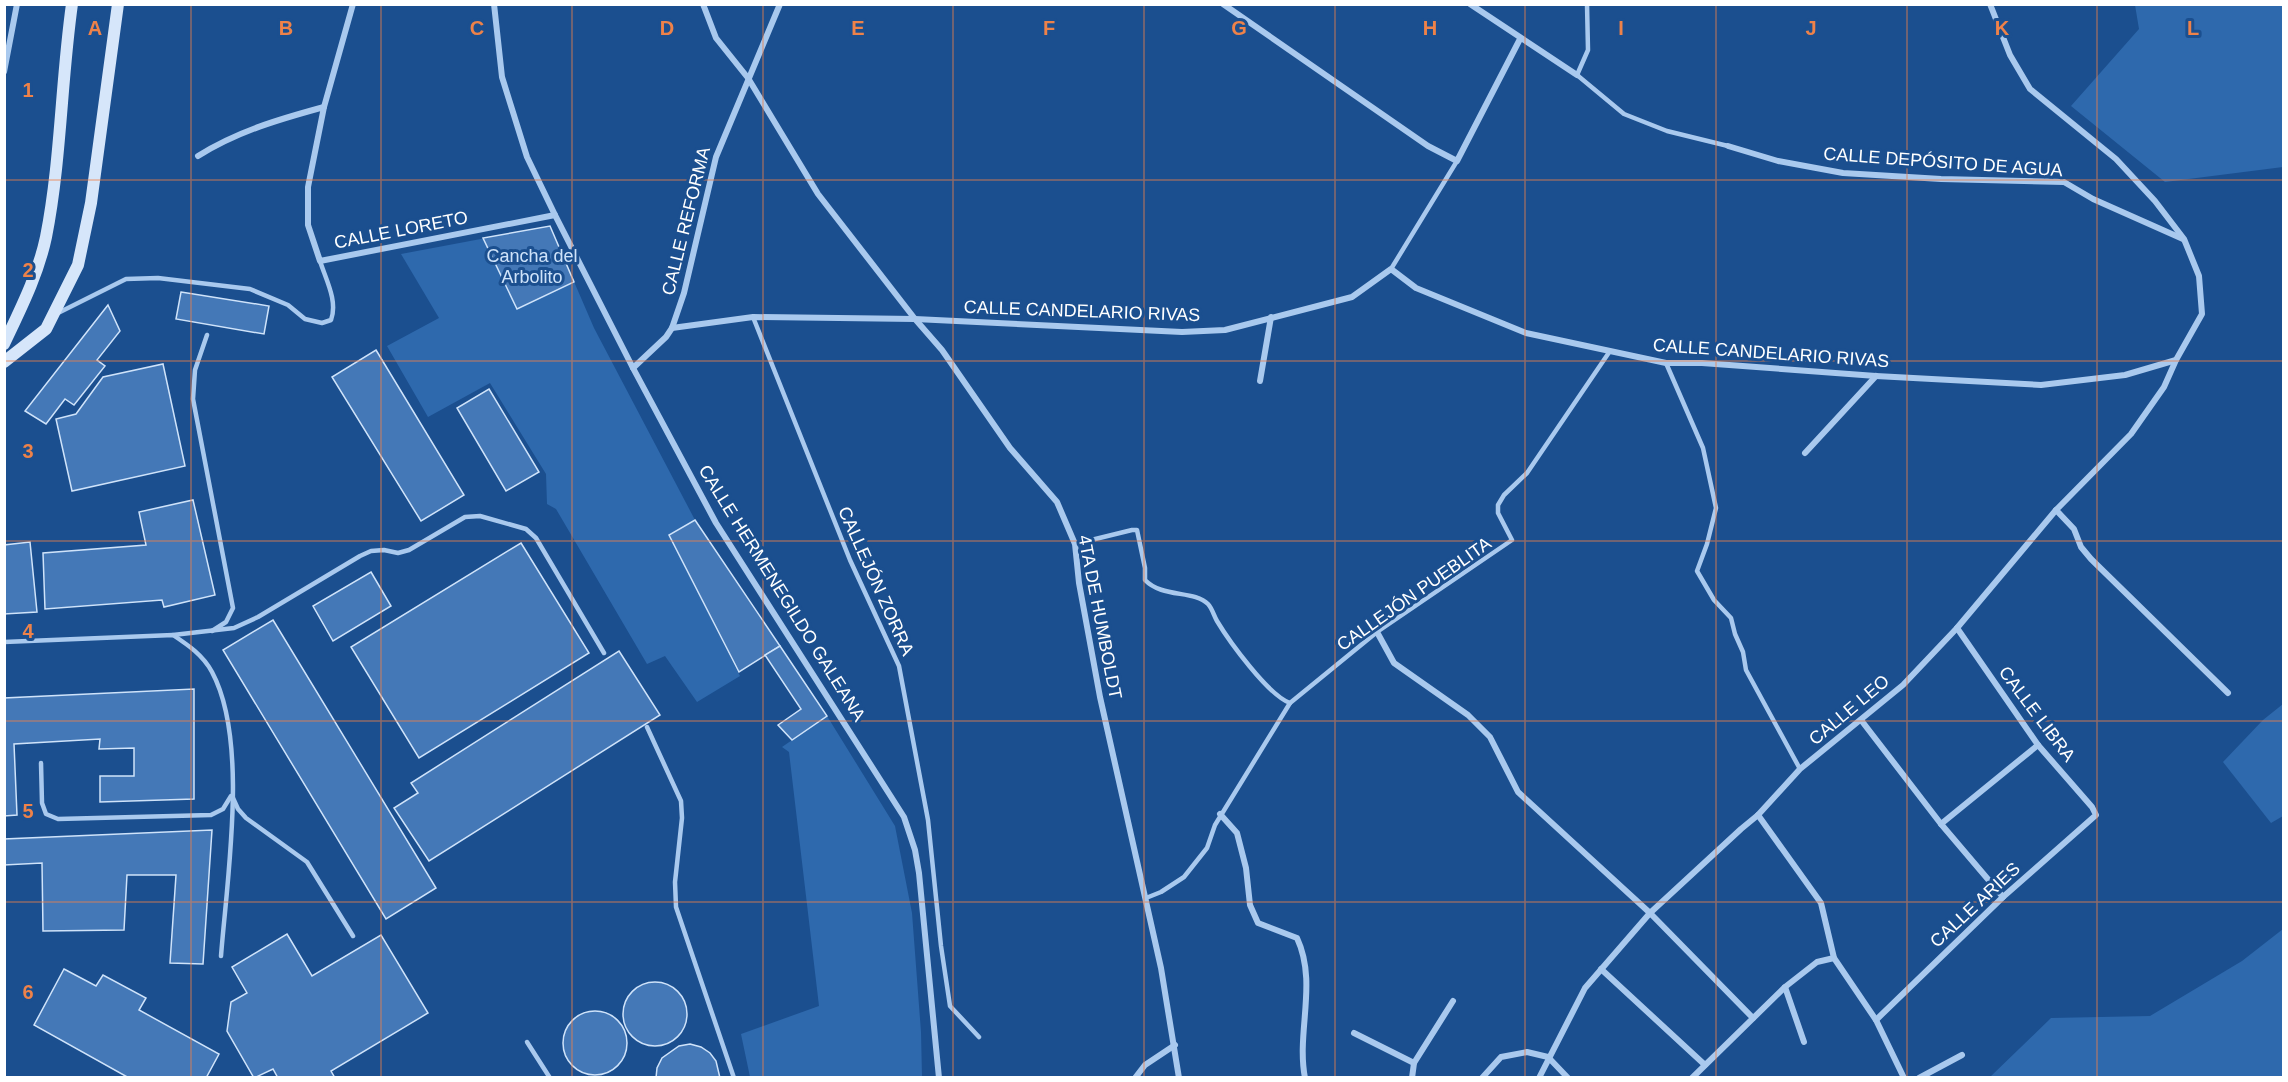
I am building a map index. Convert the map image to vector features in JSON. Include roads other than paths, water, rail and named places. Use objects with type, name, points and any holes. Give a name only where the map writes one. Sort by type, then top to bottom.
[{"type":"street","points":[[4,72],[17,4]]},
{"type":"street","points":[[4,344],[34,279],[45,239],[55,179],[65,53],[72,4]]},
{"type":"street","points":[[4,362],[46,329],[78,265],[91,203],[118,4]]},
{"type":"street","points":[[320,261],[309,225],[308,187],[324,107],[353,4]]},
{"type":"street","name":"CALLE HERMENEGILDO GALEANA","points":[[494,4],[502,77],[527,157],[555,215],[716,523],[904,817],[915,850],[919,873],[939,1077]]},
{"type":"street","name":"4TA DE HUMBOLDT","points":[[703,4],[716,38],[748,78],[818,194],[915,319],[942,350],[1010,448],[1057,502],[1075,544],[1079,584],[1100,697],[1146,898],[1175,1045],[1179,1077]]},
{"type":"street","name":"CALLE REFORMA","points":[[633,368],[666,337],[672,328],[684,294],[716,157],[780,4]]},
{"type":"street","points":[[1222,4],[1428,146],[1457,161],[1520,39]]},
{"type":"street","points":[[1470,4],[1577,75]]},
{"type":"street","name":"CALLE LEO","points":[[1539,1077],[1585,988],[1650,913],[1758,815],[1800,769],[1903,685],[1957,628],[2056,510],[2131,434],[2164,387],[2176,360],[2202,314],[2199,276],[2184,239],[2155,201],[2116,159],[2030,89],[2010,55],[1990,4]]},
{"type":"street","points":[[198,156],[220,142],[267,123],[324,107]]},
{"type":"street","name":"CALLE DEPÓSITO DE AGUA","points":[[1728,146],[1778,161],[1843,173],[1941,179],[2064,182],[2093,199],[2184,239]]},
{"type":"street","name":"CALLE LORETO","points":[[320,261],[555,215]]},
{"type":"street","name":"CALLE CANDELARIO RIVAS","points":[[672,328],[753,317],[915,319],[1182,332],[1225,330],[1352,297],[1391,269],[1416,288],[1526,333],[1666,363],[1702,363],[2041,385],[2126,375],[2176,360]]},
{"type":"street","points":[[1260,381],[1271,317]]},
{"type":"street","points":[[1805,453],[1876,376]]},
{"type":"street","points":[[2056,510],[2074,529],[2081,547],[2091,559],[2228,693]]},
{"type":"street","name":"CALLE LIBRA","points":[[1957,628],[2038,745],[2092,807],[2096,815]]},
{"type":"street","points":[[1377,632],[1394,663],[1468,715],[1490,737],[1518,792],[1650,913],[1753,1018]]},
{"type":"street","points":[[1861,720],[1941,824],[2003,897]]},
{"type":"street","points":[[1941,824],[2038,745]]},
{"type":"street","points":[[1220,814],[1237,833],[1246,868],[1250,905],[1258,922],[1297,938],[1304,953],[1307,1006],[1303,1065],[1305,1077]]},
{"type":"street","points":[[1758,815],[1821,903],[1834,958],[1876,1020],[1904,1077]]},
{"type":"street","name":"CALLE ARIES","points":[[1876,1020],[2003,897],[2096,815]]},
{"type":"street","points":[[1692,1077],[1785,987],[1817,962],[1834,958]]},
{"type":"street","points":[[1601,969],[1705,1065]]},
{"type":"street","points":[[1785,987],[1804,1042]]},
{"type":"street","points":[[1412,1077],[1414,1063],[1453,1001]]},
{"type":"street","points":[[1354,1033],[1414,1063]]},
{"type":"street","points":[[1135,1077],[1145,1065],[1175,1045]]},
{"type":"street","points":[[1482,1077],[1501,1057],[1527,1052],[1548,1058],[1568,1077]]},
{"type":"street","points":[[1919,1077],[1962,1055]]},
{"type":"lane","points":[[1587,4],[1588,50],[1577,75],[1624,114],[1667,131],[1728,146]]},
{"type":"lane","points":[[1391,269],[1457,161]]},
{"type":"lane","name":"CALLE LORETO","points":[[53,315],[126,279],[158,278],[250,289],[288,305],[305,319],[322,322],[330,320],[334,310],[332,295],[320,261]]},
{"type":"lane","name":"CALLEJÓN ZORRA","points":[[753,317],[850,560],[899,666],[928,820],[950,1006],[979,1037]]},
{"type":"lane","points":[[207,335],[195,370],[193,399],[233,608],[226,622],[209,632]]},
{"type":"lane","name":"CALLEJÓN PUEBLITA","points":[[1146,898],[1161,892],[1184,877],[1208,848],[1220,814],[1290,703],[1377,632],[1512,540],[1498,513],[1498,505],[1504,495],[1527,473],[1610,351]]},
{"type":"lane","points":[[1666,363],[1703,448],[1716,508],[1707,544],[1696,571],[1714,600],[1731,618],[1743,652],[1746,670],[1800,769]]},
{"type":"lane","points":[[4,642],[172,635],[234,628],[258,617],[360,556],[371,551],[384,550],[398,553],[410,550],[465,517],[480,516],[526,529],[536,538],[604,653]]},
{"type":"lane","points":[[1075,544],[1137,530],[1145,568],[1145,580],[1152,588],[1199,599],[1208,604],[1222,629],[1257,675],[1283,701],[1290,703]]},
{"type":"lane","points":[[172,635],[196,650],[212,671],[226,708],[232,746],[232,796],[221,956]]},
{"type":"lane","points":[[647,727],[681,801],[682,818],[675,882],[676,907],[734,1077]]},
{"type":"lane","points":[[41,763],[42,802],[46,814],[58,819],[211,815],[222,809],[232,796]]},
{"type":"lane","points":[[232,796],[238,809],[246,818],[307,862],[353,936]]},
{"type":"lane","points":[[919,873],[933,868]]},
{"type":"lane","points":[[527,1042],[550,1077]]},
{"type":"park label","name":"Cancha del Arbolito","points":[[532,266]]}]
